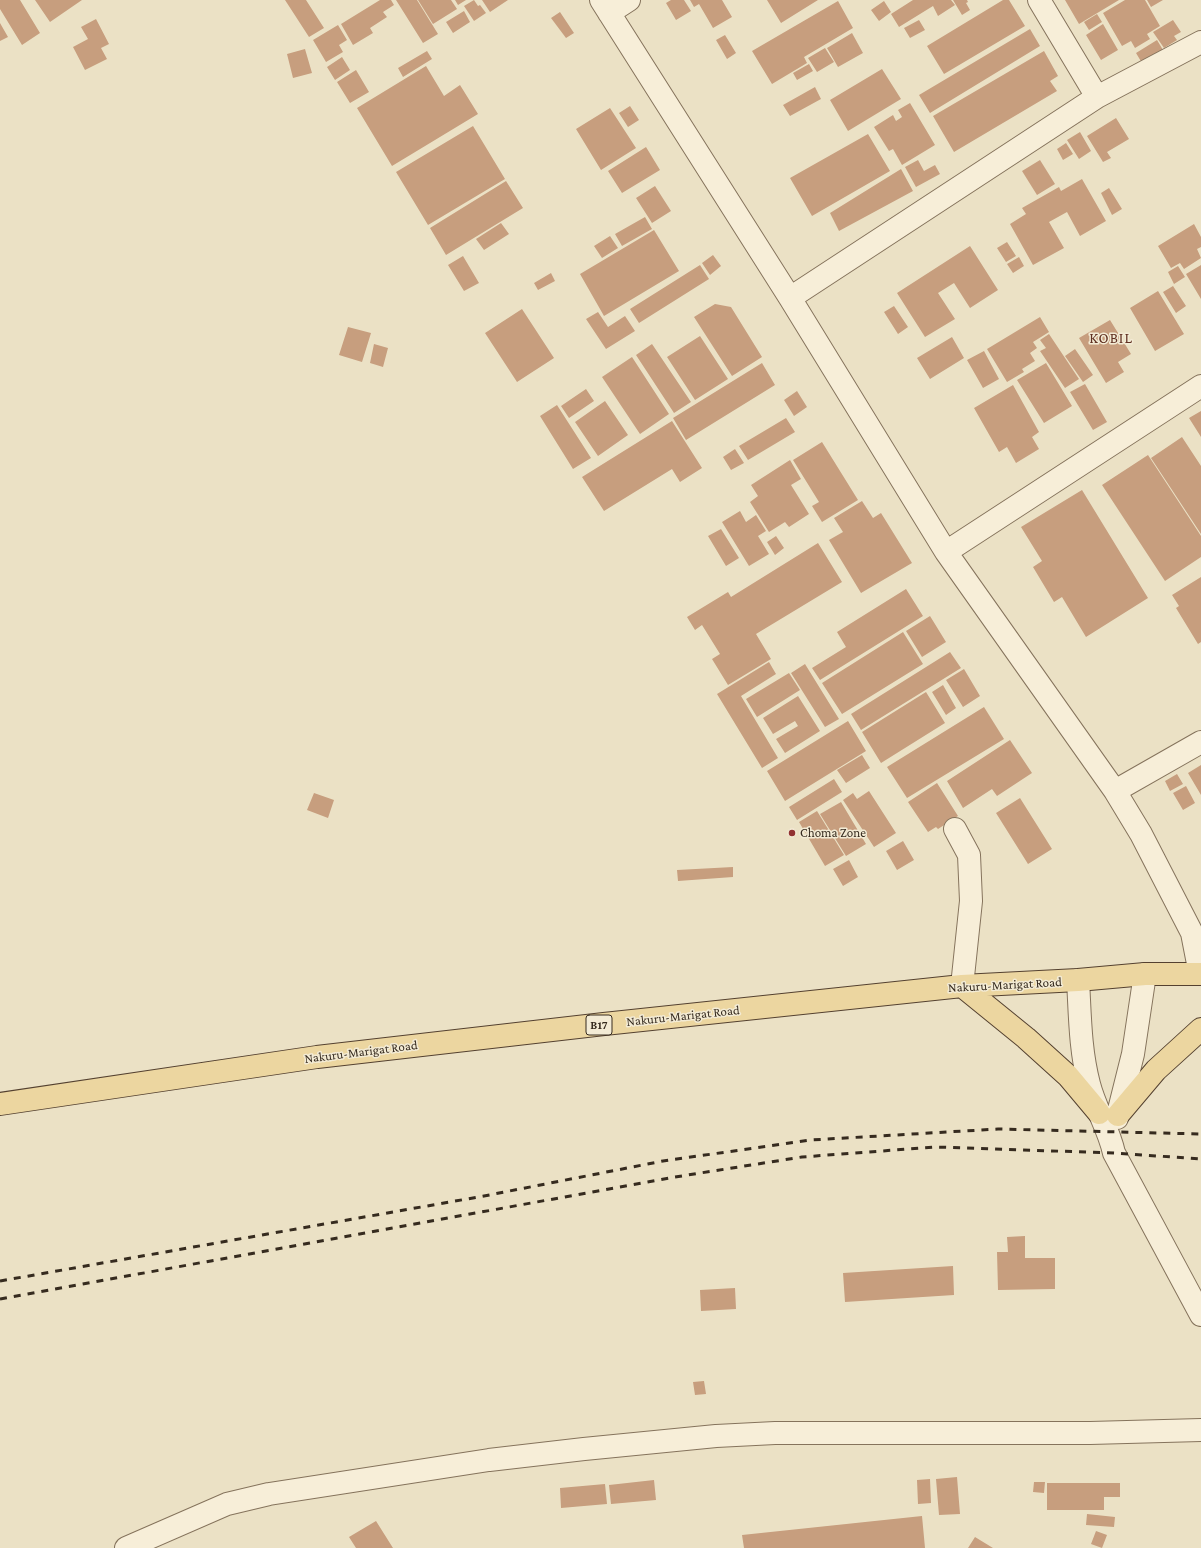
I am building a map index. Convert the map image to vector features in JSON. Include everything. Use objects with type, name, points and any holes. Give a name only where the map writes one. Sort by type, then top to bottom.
[{"type":"main road","name":"Nakuru-Marigat Road","points":[[0,1104],[317,1057],[962,986],[1078,980],[1145,974],[1201,974]]},
{"type":"main road","points":[[962,986],[1026,1038],[1109,1114],[1201,1029]]},
{"type":"street","points":[[629,0],[605,6],[790,298],[946,552],[1115,791],[1141,834],[1192,933],[1201,974]]},
{"type":"street","points":[[1039,0],[1097,97]]},
{"type":"street","points":[[790,298],[1097,97],[1201,42]]},
{"type":"street","points":[[946,552],[1201,386]]},
{"type":"street","points":[[1115,791],[1201,742]]},
{"type":"street","points":[[955,829],[969,855],[971,901],[962,986]]},
{"type":"street","points":[[1145,974],[1134,1054],[1109,1114],[1110,1136],[1114,1153],[1201,1315]]},
{"type":"street","points":[[1078,980],[1083,1052],[1089,1085],[1109,1114]]},
{"type":"street","points":[[126,1548],[227,1504],[269,1494],[489,1460],[584,1449],[716,1436],[775,1433],[1090,1432],[1201,1430]]},
{"type":"building","points":[[0,0],[20,0],[40,33],[22,45],[0,9]]},
{"type":"building","points":[[35,0],[82,0],[50,22]]},
{"type":"building","points":[[285,0],[306,0],[324,28],[309,37]]},
{"type":"building","points":[[380,0],[391,0],[394,5],[383,12],[387,17],[370,28],[373,33],[353,45],[341,24]]},
{"type":"building","points":[[396,0],[417,0],[438,34],[423,43]]},
{"type":"building","points":[[418,0],[451,0],[457,9],[433,24]]},
{"type":"building","points":[[455,0],[466,0],[458,5]]},
{"type":"building","points":[[474,0],[486,13],[474,21],[464,6]]},
{"type":"building","points":[[482,0],[508,0],[490,12]]},
{"type":"building","points":[[671,0],[684,0],[691,11],[676,20],[666,3]]},
{"type":"building","points":[[690,0],[722,0],[732,17],[713,28],[699,4],[694,7]]},
{"type":"building","points":[[767,0],[818,0],[781,23]]},
{"type":"building","points":[[913,0],[951,0],[955,5],[938,16],[933,6],[899,27],[891,14]]},
{"type":"building","points":[[953,0],[967,0],[968,2],[966,3],[970,10],[962,15]]},
{"type":"building","points":[[1003,0],[1009,0],[1025,26],[944,74],[927,46]]},
{"type":"building","points":[[1065,0],[1119,0],[1079,24]]},
{"type":"building","points":[[1125,0],[1145,0],[1160,26],[1147,34],[1150,39],[1135,48],[1131,41],[1122,46],[1103,13]]},
{"type":"building","points":[[1147,0],[1163,0],[1151,7]]},
{"type":"building","points":[[838,1],[853,28],[804,57],[807,63],[772,84],[752,51]]},
{"type":"building","points":[[884,1],[891,12],[879,21],[871,10]]},
{"type":"building","points":[[464,11],[470,22],[453,33],[446,22]]},
{"type":"building","points":[[560,12],[574,33],[566,38],[551,18]]},
{"type":"building","points":[[1097,14],[1102,22],[1089,30],[1084,22]]},
{"type":"building","points":[[96,19],[109,44],[101,48],[107,59],[85,70],[73,47],[88,39],[81,27]]},
{"type":"building","points":[[919,20],[925,30],[910,38],[904,28]]},
{"type":"building","points":[[1173,20],[1181,32],[1174,36],[1177,40],[1164,48],[1153,32]]},
{"type":"building","points":[[0,23],[8,37],[0,41]]},
{"type":"building","points":[[1103,24],[1118,50],[1101,60],[1086,35]]},
{"type":"building","points":[[338,25],[347,40],[339,45],[343,52],[326,62],[313,40]]},
{"type":"building","points":[[1030,29],[1040,46],[930,113],[919,95]]},
{"type":"building","points":[[852,33],[863,53],[838,67],[827,48]]},
{"type":"building","points":[[725,35],[736,53],[727,59],[716,40]]},
{"type":"building","points":[[1157,40],[1163,50],[1142,63],[1136,53]]},
{"type":"building","points":[[825,48],[834,62],[817,72],[808,58]]},
{"type":"building","points":[[305,49],[312,73],[293,78],[287,54]]},
{"type":"building","points":[[427,51],[432,59],[403,77],[398,68]]},
{"type":"building","points":[[1044,51],[1058,76],[1050,81],[1057,91],[954,152],[933,116]]},
{"type":"building","points":[[342,57],[350,70],[335,80],[327,67]]},
{"type":"building","points":[[809,64],[813,71],[797,80],[793,73]]},
{"type":"building","points":[[426,66],[444,96],[460,85],[478,114],[392,166],[357,108]]},
{"type":"building","points":[[882,69],[901,99],[848,131],[830,100]]},
{"type":"building","points":[[356,70],[369,92],[350,103],[337,82]]},
{"type":"building","points":[[815,87],[821,99],[790,116],[783,105]]},
{"type":"building","points":[[910,103],[935,145],[902,165],[893,149],[889,151],[874,127],[893,115],[896,121],[902,117],[898,110]]},
{"type":"building","points":[[630,106],[639,120],[628,127],[619,113]]},
{"type":"building","points":[[610,108],[636,148],[601,170],[576,129]]},
{"type":"building","points":[[1116,118],[1129,139],[1107,152],[1111,158],[1103,162],[1087,136]]},
{"type":"building","points":[[473,126],[505,179],[428,225],[396,172]]},
{"type":"building","points":[[1080,132],[1091,151],[1079,159],[1067,140]]},
{"type":"building","points":[[868,134],[890,171],[812,216],[790,178]]},
{"type":"building","points":[[1066,143],[1073,154],[1063,160],[1057,149]]},
{"type":"building","points":[[646,147],[660,170],[622,193],[608,171]]},
{"type":"building","points":[[918,160],[924,171],[935,165],[940,174],[916,187],[905,167]]},
{"type":"building","points":[[1040,160],[1055,184],[1037,195],[1022,171]]},
{"type":"building","points":[[901,169],[913,191],[839,231],[830,213]]},
{"type":"building","points":[[1082,179],[1106,221],[1080,236],[1067,212],[1049,222],[1064,248],[1033,265],[1010,224],[1026,214],[1022,208],[1059,187],[1061,191]]},
{"type":"building","points":[[506,181],[523,208],[446,255],[430,228]]},
{"type":"building","points":[[655,186],[671,211],[652,223],[636,198]]},
{"type":"building","points":[[1109,188],[1122,209],[1112,215],[1101,193]]},
{"type":"building","points":[[645,217],[652,229],[622,246],[615,234]]},
{"type":"building","points":[[501,223],[509,234],[484,250],[476,239]]},
{"type":"building","points":[[1194,224],[1201,237],[1201,247],[1197,249],[1201,258],[1184,269],[1180,263],[1171,268],[1158,246]]},
{"type":"building","points":[[654,230],[679,271],[604,316],[580,274]]},
{"type":"building","points":[[610,236],[618,248],[602,258],[594,246]]},
{"type":"building","points":[[1007,242],[1016,256],[1006,262],[997,248]]},
{"type":"building","points":[[970,246],[998,290],[970,308],[954,283],[938,293],[955,319],[925,337],[897,293]]},
{"type":"building","points":[[713,255],[721,266],[710,275],[702,263]]},
{"type":"building","points":[[463,256],[479,283],[464,291],[448,265]]},
{"type":"building","points":[[1019,257],[1024,266],[1013,273],[1007,264]]},
{"type":"building","points":[[700,265],[709,279],[639,323],[630,309]]},
{"type":"building","points":[[1201,265],[1201,299],[1186,274]]},
{"type":"building","points":[[1178,266],[1185,277],[1174,284],[1168,272]]},
{"type":"building","points":[[551,273],[555,281],[538,290],[534,283]]},
{"type":"building","points":[[1173,286],[1186,306],[1176,313],[1163,292]]},
{"type":"building","points":[[1158,291],[1184,334],[1155,351],[1130,308]]},
{"type":"building","points":[[715,304],[731,307],[762,357],[732,376],[694,317]]},
{"type":"building","points":[[894,306],[908,327],[898,334],[884,312]]},
{"type":"building","points":[[522,309],[554,358],[517,382],[485,333]]},
{"type":"building","points":[[598,312],[608,327],[625,316],[635,331],[606,349],[586,319]]},
{"type":"building","points":[[1040,317],[1049,332],[1033,342],[1037,348],[1030,353],[1035,361],[1022,369],[1024,372],[1007,382],[987,349]]},
{"type":"building","points":[[1110,320],[1131,354],[1118,362],[1124,372],[1106,383],[1079,338]]},
{"type":"building","points":[[348,327],[371,333],[362,362],[339,355]]},
{"type":"building","points":[[1049,334],[1079,379],[1065,388],[1040,351],[1046,348],[1040,340]]},
{"type":"building","points":[[700,336],[728,379],[695,400],[667,357]]},
{"type":"building","points":[[952,337],[964,358],[930,379],[917,358]]},
{"type":"building","points":[[374,344],[388,348],[383,367],[370,363]]},
{"type":"building","points":[[652,344],[691,402],[674,413],[636,355]]},
{"type":"building","points":[[1075,349],[1093,375],[1083,382],[1065,356]]},
{"type":"building","points":[[984,351],[999,379],[983,388],[967,360]]},
{"type":"building","points":[[632,357],[669,414],[640,434],[602,377]]},
{"type":"building","points":[[762,363],[775,385],[686,440],[673,418]]},
{"type":"building","points":[[1046,363],[1072,406],[1044,423],[1017,380]]},
{"type":"building","points":[[1085,384],[1107,422],[1093,430],[1070,392]]},
{"type":"building","points":[[1013,385],[1039,432],[1032,437],[1039,449],[1016,463],[1007,447],[999,452],[974,408]]},
{"type":"building","points":[[586,389],[594,401],[569,418],[561,406]]},
{"type":"building","points":[[797,391],[807,407],[794,416],[784,400]]},
{"type":"building","points":[[605,401],[628,435],[598,456],[575,422]]},
{"type":"building","points":[[557,405],[591,458],[573,469],[540,416]]},
{"type":"building","points":[[1201,411],[1201,437],[1189,418]]},
{"type":"building","points":[[786,418],[795,432],[748,460],[739,446]]},
{"type":"building","points":[[672,421],[702,468],[680,482],[672,469],[604,511],[582,477]]},
{"type":"building","points":[[1182,437],[1201,466],[1201,534],[1151,458]]},
{"type":"building","points":[[822,442],[858,500],[822,522],[812,506],[819,502],[793,460]]},
{"type":"building","points":[[735,449],[744,463],[731,470],[723,457]]},
{"type":"building","points":[[1148,455],[1201,536],[1201,557],[1165,581],[1102,485]]},
{"type":"building","points":[[790,460],[801,479],[791,485],[809,514],[789,527],[785,522],[769,532],[750,502],[758,496],[751,485]]},
{"type":"building","points":[[1082,490],[1148,598],[1086,637],[1062,597],[1054,602],[1033,567],[1042,561],[1021,527]]},
{"type":"building","points":[[862,501],[873,518],[881,513],[912,563],[861,593],[829,540],[843,532],[834,518]]},
{"type":"building","points":[[740,511],[746,522],[756,515],[766,531],[758,536],[769,554],[749,566],[722,522]]},
{"type":"building","points":[[721,529],[739,558],[726,566],[708,536]]},
{"type":"building","points":[[776,536],[784,548],[775,555],[767,542]]},
{"type":"building","points":[[818,543],[842,582],[756,634],[771,659],[728,685],[712,659],[720,654],[702,625],[695,630],[687,617],[728,592],[731,597]]},
{"type":"building","points":[[1201,577],[1201,642],[1198,644],[1176,608],[1179,606],[1172,595]]},
{"type":"building","points":[[906,589],[923,616],[820,680],[812,668],[846,647],[837,632]]},
{"type":"building","points":[[930,616],[946,642],[922,657],[906,631]]},
{"type":"building","points":[[903,632],[923,664],[842,714],[822,683]]},
{"type":"building","points":[[950,652],[961,668],[861,730],[851,714]]},
{"type":"building","points":[[769,662],[776,674],[741,696],[778,758],[762,768],[717,694]]},
{"type":"building","points":[[805,664],[839,719],[825,727],[791,673]]},
{"type":"building","points":[[964,669],[980,696],[963,707],[946,680]]},
{"type":"building","points":[[789,673],[800,690],[757,717],[746,699]]},
{"type":"building","points":[[943,685],[956,708],[946,715],[932,692]]},
{"type":"building","points":[[926,692],[945,723],[881,763],[862,732]]},
{"type":"building","points":[[798,696],[820,731],[785,753],[776,739],[798,726],[795,721],[773,734],[763,718]]},
{"type":"building","points":[[984,707],[1004,739],[907,798],[887,767]]},
{"type":"building","points":[[848,721],[866,751],[785,801],[767,771]]},
{"type":"building","points":[[1010,740],[1032,773],[997,796],[992,789],[963,808],[947,781]]},
{"type":"building","points":[[862,755],[870,768],[846,783],[837,770]]},
{"type":"building","points":[[1201,765],[1201,795],[1188,773]]},
{"type":"building","points":[[1177,774],[1183,784],[1170,791],[1165,781]]},
{"type":"building","points":[[834,779],[842,792],[797,820],[789,807]]},
{"type":"building","points":[[937,783],[958,816],[938,829],[936,827],[928,832],[908,802]]},
{"type":"building","points":[[1186,786],[1195,803],[1183,810],[1173,793]]},
{"type":"building","points":[[869,791],[896,833],[874,847],[843,800],[853,793],[857,799]]},
{"type":"building","points":[[314,793],[334,800],[328,818],[307,810]]},
{"type":"building","points":[[1020,798],[1052,849],[1028,864],[996,813]]},
{"type":"building","points":[[841,802],[866,844],[846,856],[820,814]]},
{"type":"building","points":[[817,811],[844,855],[825,866],[799,822]]},
{"type":"building","points":[[903,841],[914,860],[897,870],[886,851]]},
{"type":"building","points":[[849,860],[858,877],[843,886],[833,869]]},
{"type":"building","points":[[733,867],[733,877],[678,881],[677,870]]},
{"type":"building","points":[[1025,1236],[1025,1258],[1055,1258],[1055,1289],[998,1290],[997,1252],[1008,1252],[1007,1237]]},
{"type":"building","points":[[953,1266],[954,1295],[845,1302],[843,1273]]},
{"type":"building","points":[[735,1288],[736,1309],[701,1311],[700,1290]]},
{"type":"building","points":[[704,1381],[706,1394],[695,1395],[693,1382]]},
{"type":"building","points":[[957,1477],[960,1514],[939,1515],[936,1479]]},
{"type":"building","points":[[930,1479],[931,1503],[918,1504],[917,1480]]},
{"type":"building","points":[[654,1480],[656,1500],[611,1504],[609,1485]]},
{"type":"building","points":[[1034,1482],[1045,1482],[1044,1493],[1033,1492]]},
{"type":"building","points":[[1047,1483],[1120,1483],[1120,1497],[1104,1497],[1104,1510],[1047,1510]]},
{"type":"building","points":[[605,1484],[607,1504],[561,1508],[560,1488]]},
{"type":"building","points":[[1087,1514],[1115,1517],[1114,1527],[1086,1525]]},
{"type":"building","points":[[922,1516],[925,1548],[744,1548],[742,1535]]},
{"type":"building","points":[[376,1521],[393,1548],[356,1548],[349,1537]]},
{"type":"building","points":[[1096,1531],[1107,1535],[1102,1548],[1091,1544]]},
{"type":"building","points":[[975,1537],[993,1548],[968,1548]]},
{"type":"railway","points":[[0,1281],[484,1196],[663,1161],[811,1140],[998,1129],[1201,1134]]},
{"type":"railway","points":[[0,1299],[675,1177],[802,1157],[935,1147],[1114,1153],[1201,1159]]},
{"type":"place","name":"Choma Zone","points":[[792,833]]},
{"type":"district","name":"KOBIL","points":[[1111,338]]}]
